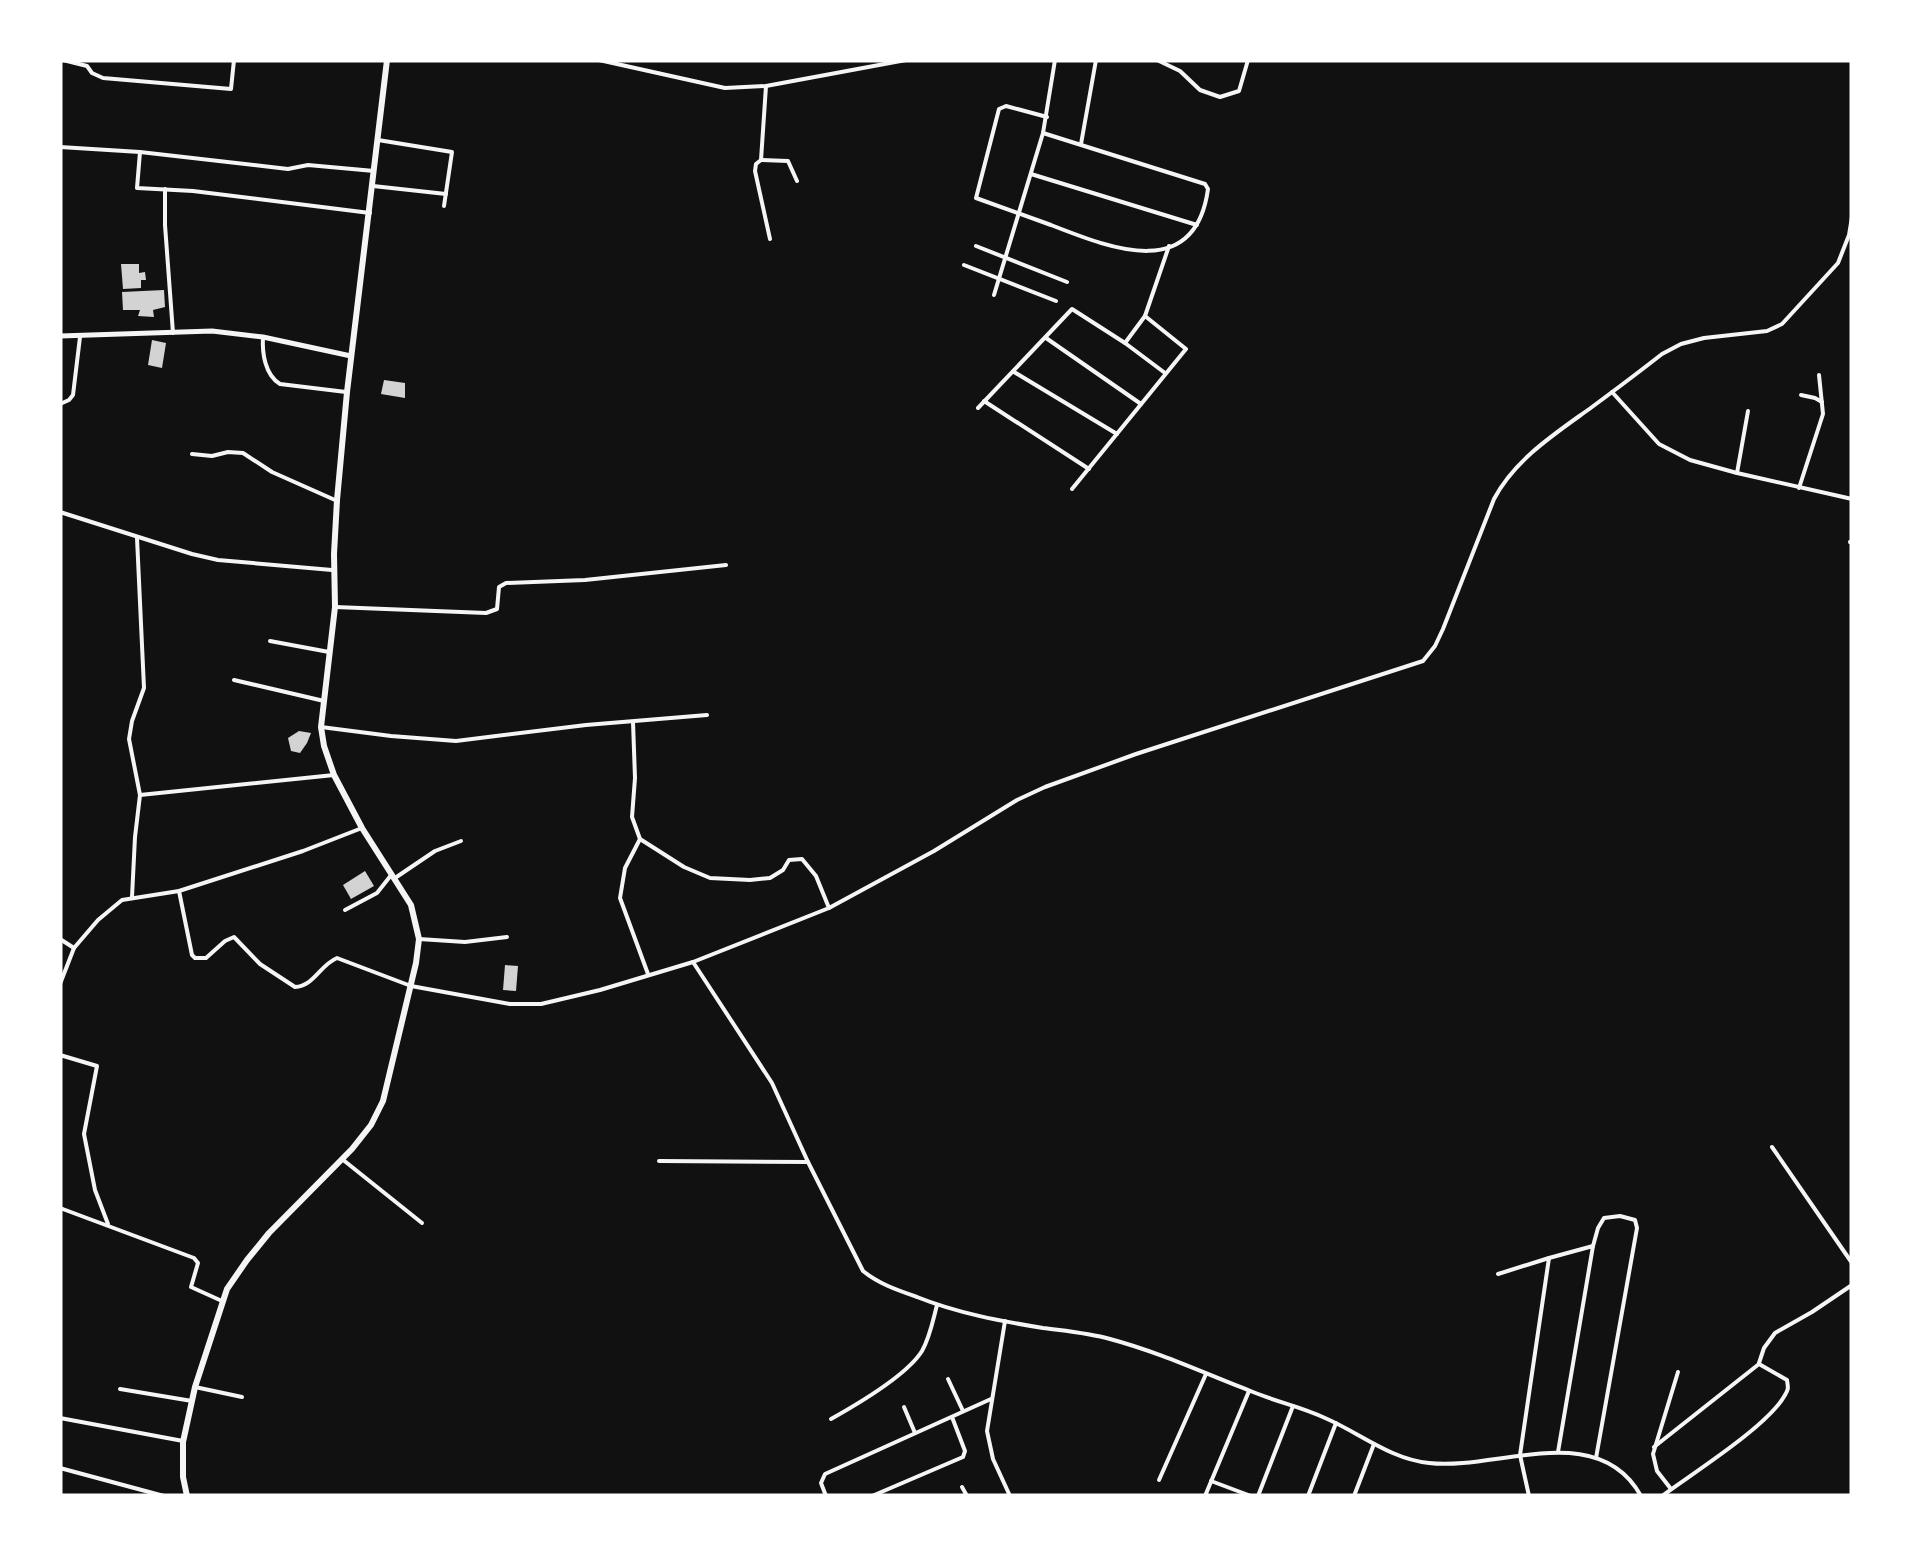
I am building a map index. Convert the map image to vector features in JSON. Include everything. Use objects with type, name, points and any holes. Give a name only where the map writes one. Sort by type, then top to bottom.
[{"type":"highway","points":[[187,1496],[183,1442],[222,1300],[247,1260],[366,1132],[383,1101],[419,939],[410,904],[334,775],[321,727],[335,607],[337,500],[347,392],[387,60]]},
{"type":"main road","points":[[60,336],[212,330],[352,356]]},
{"type":"street","points":[[63,60],[87,66],[103,78],[231,89],[234,60]]},
{"type":"street","points":[[599,60],[725,88],[766,86],[906,60]]},
{"type":"street","points":[[873,60],[874,67]]},
{"type":"street","points":[[994,296],[1043,133],[1056,60]]},
{"type":"street","points":[[1081,145],[1096,60]]},
{"type":"street","points":[[1158,60],[1180,71],[1200,90],[1220,96],[1240,91],[1248,60]]},
{"type":"street","points":[[761,160],[766,86]]},
{"type":"street","points":[[1043,133],[1205,184],[1207,198],[1198,225],[1170,246],[1136,252],[1102,245],[976,198],[999,109],[1006,106],[1047,117]]},
{"type":"street","points":[[378,140],[452,152],[444,206]]},
{"type":"street","points":[[60,146],[288,169],[308,165],[374,171]]},
{"type":"street","points":[[140,152],[137,188],[370,213]]},
{"type":"street","points":[[770,239],[756,164],[761,160],[788,161],[797,181]]},
{"type":"street","points":[[1031,174],[1198,225]]},
{"type":"street","points":[[373,186],[446,194]]},
{"type":"street","points":[[165,190],[173,333]]},
{"type":"street","points":[[179,891],[195,958],[206,958],[234,937],[260,964],[294,987],[309,983],[330,960],[338,958],[411,986],[526,1005],[552,1002],[693,962],[829,908],[1045,787],[1423,661],[1444,629],[1503,483],[1534,451],[1662,354],[1704,338],[1766,331],[1782,324],[1838,263],[1845,251],[1852,217]]},
{"type":"street","points":[[976,246],[1067,282]]},
{"type":"street","points":[[1125,343],[1145,316],[1170,246]]},
{"type":"street","points":[[964,265],[1056,301]]},
{"type":"street","points":[[978,408],[1072,308],[1165,374]]},
{"type":"street","points":[[1072,490],[1186,349],[1145,316]]},
{"type":"street","points":[[60,404],[73,395],[80,337]]},
{"type":"street","points":[[263,337],[262,353],[274,381],[347,392]]},
{"type":"street","points":[[1045,337],[1141,404]]},
{"type":"street","points":[[1013,371],[1116,434]]},
{"type":"street","points":[[1799,488],[1823,414],[1818,374]]},
{"type":"street","points":[[1612,392],[1659,444],[1690,460],[1852,498]]},
{"type":"street","points":[[1801,395],[1822,402]]},
{"type":"street","points":[[984,402],[1088,469]]},
{"type":"street","points":[[1737,473],[1748,411]]},
{"type":"street","points":[[192,454],[242,453],[272,472],[337,500]]},
{"type":"street","points":[[60,512],[218,560],[334,570]]},
{"type":"street","points":[[132,897],[140,795],[129,739],[144,695],[137,538]]},
{"type":"street","points":[[335,607],[486,613],[497,610],[499,587],[506,583],[585,580],[726,565]]},
{"type":"street","points":[[270,641],[330,653]]},
{"type":"street","points":[[234,680],[324,701]]},
{"type":"street","points":[[321,727],[456,741],[707,715]]},
{"type":"street","points":[[633,722],[632,816],[640,838],[684,867],[710,878],[770,878],[790,860],[802,859],[816,876],[829,908]]},
{"type":"street","points":[[140,795],[334,775]]},
{"type":"street","points":[[60,984],[74,948],[122,900],[179,891],[362,828]]},
{"type":"street","points":[[640,838],[625,868],[620,898],[648,976]]},
{"type":"street","points":[[345,910],[377,893],[394,876],[436,851],[461,841]]},
{"type":"street","points":[[419,939],[465,942],[507,937]]},
{"type":"street","points":[[60,939],[74,948]]},
{"type":"street","points":[[693,962],[772,1083],[863,1271],[876,1282],[937,1305],[1108,1338],[1336,1423],[1410,1461],[1465,1464],[1520,1455],[1578,1454],[1596,1458],[1622,1473],[1640,1496]]},
{"type":"street","points":[[60,1054],[97,1066],[84,1134],[95,1190],[108,1224]]},
{"type":"street","points":[[1772,1147],[1852,1263]]},
{"type":"street","points":[[342,1159],[422,1223]]},
{"type":"street","points":[[658,1161],[808,1162]]},
{"type":"street","points":[[60,1208],[194,1258],[198,1263],[191,1287],[222,1300]]},
{"type":"street","points":[[1558,1453],[1593,1246],[1604,1218],[1620,1216],[1635,1220],[1637,1228],[1596,1458]]},
{"type":"street","points":[[1498,1274],[1593,1246]]},
{"type":"street","points":[[1529,1496],[1520,1455],[1550,1258]]},
{"type":"street","points":[[1654,1447],[1759,1364],[1775,1333],[1852,1285]]},
{"type":"street","points":[[831,1418],[860,1403],[920,1355],[937,1305]]},
{"type":"street","points":[[1006,1321],[988,1417],[992,1458],[1010,1496]]},
{"type":"street","points":[[1662,1496],[1763,1420],[1786,1395],[1788,1380],[1759,1364]]},
{"type":"street","points":[[1671,1489],[1654,1465],[1654,1447],[1678,1372]]},
{"type":"street","points":[[1159,1480],[1206,1374]]},
{"type":"street","points":[[948,1379],[963,1411]]},
{"type":"street","points":[[195,1387],[242,1396]]},
{"type":"street","points":[[120,1389],[192,1401]]},
{"type":"street","points":[[1205,1496],[1249,1391]]},
{"type":"street","points":[[826,1496],[821,1483],[825,1474],[990,1399]]},
{"type":"street","points":[[1211,1481],[1254,1496],[1293,1406]]},
{"type":"street","points":[[904,1408],[915,1433]]},
{"type":"street","points":[[872,1496],[963,1457],[965,1451],[952,1417]]},
{"type":"street","points":[[60,1418],[183,1442]]},
{"type":"street","points":[[1308,1496],[1336,1423]]},
{"type":"street","points":[[1354,1496],[1374,1444]]},
{"type":"street","points":[[60,1468],[141,1493],[164,1496]]},
{"type":"street","points":[[962,1487],[967,1496]]},
{"type":"building","points":[[121,264],[139,264],[139,273],[145,272],[146,280],[141,280],[141,288],[123,289]]},
{"type":"building","points":[[164,290],[165,307],[153,310],[154,317],[138,316],[140,310],[123,310],[122,292]]},
{"type":"building","points":[[152,340],[166,343],[162,368],[148,365]]},
{"type":"building","points":[[384,380],[405,383],[405,398],[381,394]]},
{"type":"building","points":[[299,731],[311,733],[300,753],[291,751],[288,738]]},
{"type":"building","points":[[365,871],[374,886],[351,899],[343,885]]},
{"type":"building","points":[[505,965],[518,966],[516,991],[503,990]]}]
